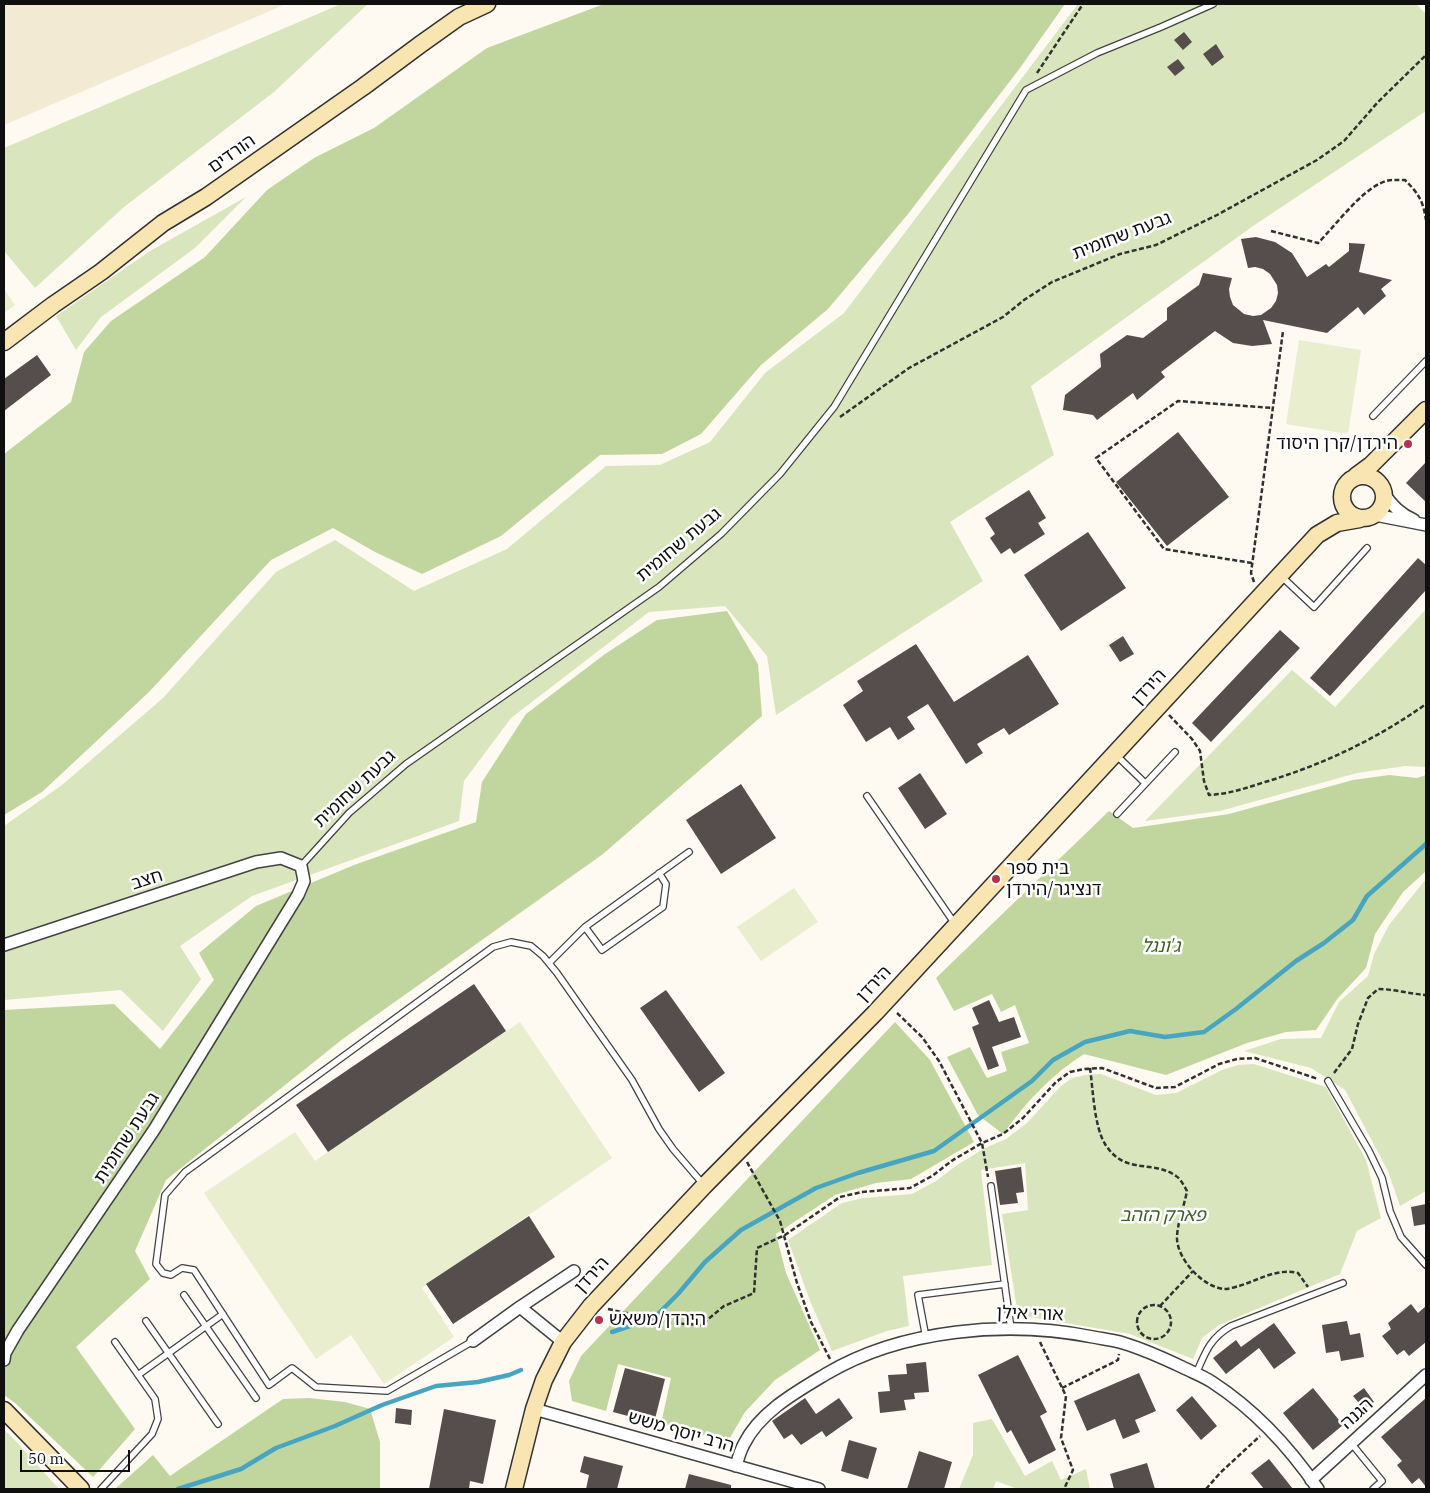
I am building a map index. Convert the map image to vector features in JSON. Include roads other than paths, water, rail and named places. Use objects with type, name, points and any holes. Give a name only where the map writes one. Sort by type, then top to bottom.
[{"type":"street","name":"הורדים","points":[[4,342],[101,272],[163,223],[206,197],[459,17],[488,4]]},
{"type":"street","points":[[1425,525],[1347,512],[1342,500],[1342,492],[1345,485],[1371,464],[1426,410]]},
{"type":"street","points":[[1368,517],[1382,508],[1382,476],[1386,462],[1403,434]]},
{"type":"street","points":[[1356,476],[1364,475],[1377,481],[1394,507],[1404,515],[1425,525]]},
{"type":"street","name":"הירדן","points":[[514,1489],[534,1409],[544,1380],[563,1342],[591,1306],[704,1186],[885,1002],[1115,754],[1317,535],[1342,492]]},
{"type":"street","name":"הירדן","points":[[1317,535],[1337,523],[1368,517]]},
{"type":"street","name":"חצב","points":[[4,945],[256,862],[282,858],[301,866]]},
{"type":"street","name":"גבעת שחומית","points":[[4,1355],[18,1330],[154,1130],[298,895],[304,881],[301,866]]},
{"type":"street","points":[[473,1341],[574,1271]]},
{"type":"street","points":[[520,1308],[563,1342]]},
{"type":"street","name":"אורי אילן","points":[[736,1466],[743,1445],[755,1426],[771,1411],[803,1388],[844,1364],[878,1350],[926,1338],[975,1330],[1011,1329],[1073,1333],[1122,1343],[1212,1382],[1259,1419],[1288,1449],[1318,1489]]},
{"type":"street","name":"הגנה","points":[[1310,1480],[1426,1375]]},
{"type":"street","name":"הרב יוסף משש","points":[[534,1409],[819,1489]]},
{"type":"street","points":[[4,1410],[81,1489]]},
{"type":"lane","name":"גבעת שחומית","points":[[301,866],[349,813],[406,764],[659,587],[721,534],[780,474],[834,407],[1026,90],[1097,53],[1161,28],[1213,4]]},
{"type":"lane","points":[[1373,416],[1426,361]]},
{"type":"lane","points":[[1280,575],[1314,607],[1367,548]]},
{"type":"lane","points":[[1117,814],[1175,752]]},
{"type":"lane","points":[[1115,754],[1145,783]]},
{"type":"lane","points":[[867,796],[956,926]]},
{"type":"lane","points":[[549,963],[586,927],[689,852]]},
{"type":"lane","points":[[586,927],[602,950],[648,918],[663,907],[666,884],[660,873]]},
{"type":"lane","points":[[473,1341],[387,1392],[316,1387],[292,1368],[269,1385],[194,1270],[182,1268],[171,1274],[163,1273],[156,1264],[165,1195],[185,1172],[493,947],[511,942],[531,946],[549,963],[632,1080],[659,1129],[704,1186]]},
{"type":"lane","points":[[1328,1081],[1382,1178],[1390,1211],[1401,1237],[1426,1265]]},
{"type":"lane","points":[[991,1186],[1011,1329]]},
{"type":"lane","points":[[1196,1374],[1210,1344],[1219,1332],[1343,1283]]},
{"type":"lane","points":[[926,1338],[918,1295],[1005,1284]]},
{"type":"lane","points":[[184,1295],[256,1398]]},
{"type":"lane","points":[[138,1375],[223,1314]]},
{"type":"lane","points":[[146,1321],[218,1424]]},
{"type":"lane","points":[[100,1489],[152,1434],[158,1419],[155,1399],[115,1342]]},
{"type":"lane","points":[[1351,1443],[1382,1481],[1373,1489]]},
{"type":"waterway","points":[[612,1332],[654,1318],[678,1294],[705,1262],[741,1230],[816,1188],[858,1173],[934,1151],[1032,1081],[1053,1060],[1085,1042],[1130,1031],[1165,1037],[1204,1032],[1353,920],[1367,896],[1426,844]]},
{"type":"waterway","points":[[178,1489],[241,1469],[276,1448],[335,1426],[382,1405],[436,1386],[478,1382],[509,1375],[521,1370]]},
{"type":"place","name":"הירדן/קרן היסוד","points":[[1408,444]]},
{"type":"place","name":"בית ספר דנציגר/הירדן","points":[[996,879]]},
{"type":"place","name":"הירדן/משאש","points":[[599,1320]]},
{"type":"park label","name":"ג'ונגל","points":[[1161,947]]},
{"type":"park label","name":"פארק הזהב","points":[[1163,1216]]}]
